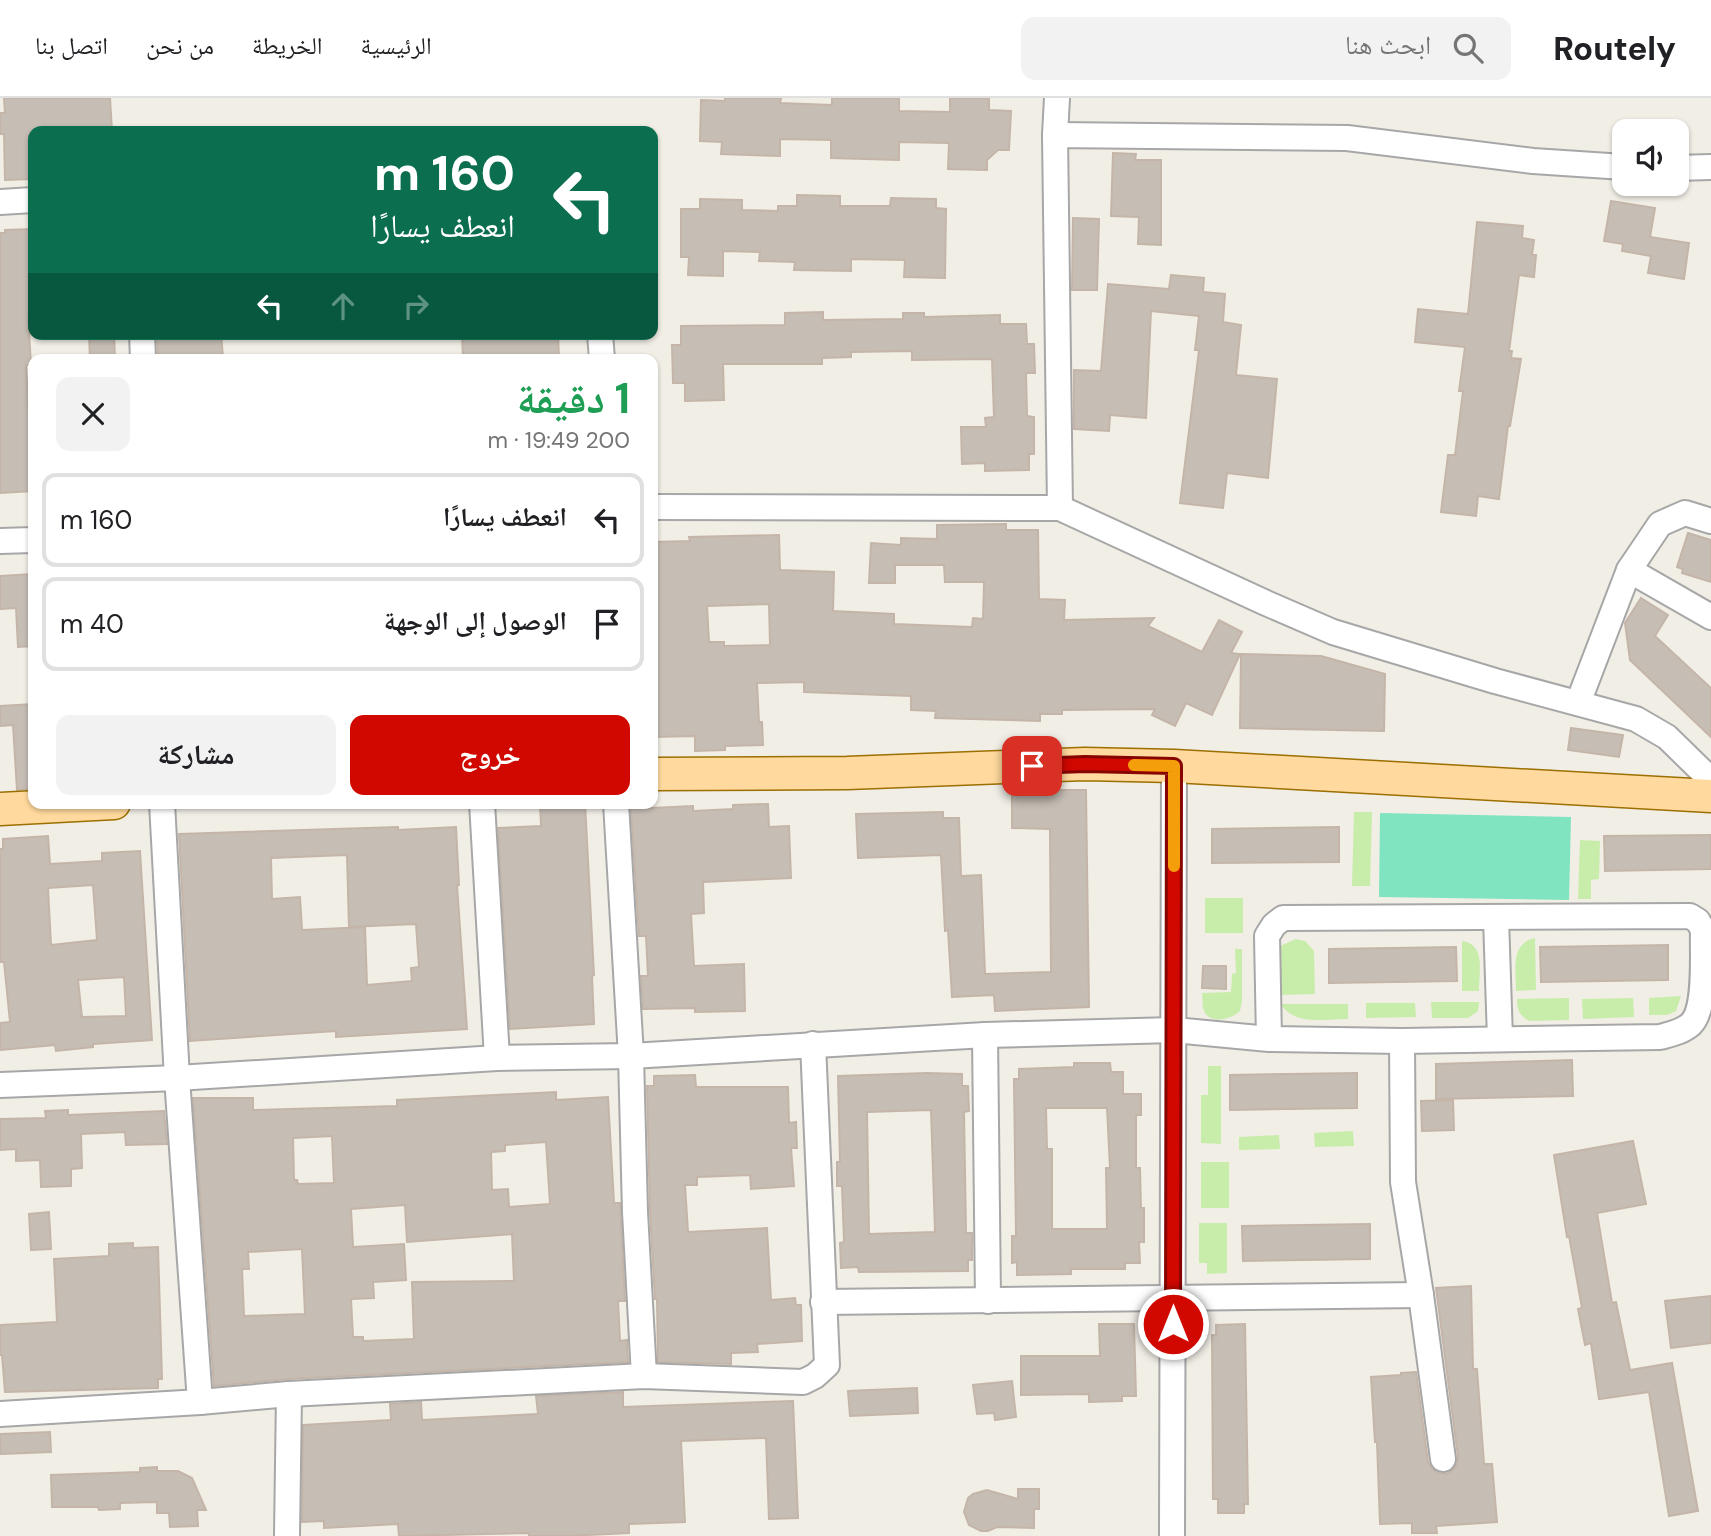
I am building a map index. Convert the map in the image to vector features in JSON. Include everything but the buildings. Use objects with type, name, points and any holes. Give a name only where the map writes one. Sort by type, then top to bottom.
[{"type":"main road","points":[[658,774],[847,773],[1085,764],[1174,766],[1711,796]]},
{"type":"main road","points":[[0,809],[28,808]]},
{"type":"street","points":[[1057,98],[1055,135],[1060,508]]},
{"type":"street","points":[[1055,135],[1347,138],[1533,161],[1612,166]]},
{"type":"street","points":[[1689,168],[1711,167]]},
{"type":"street","points":[[0,202],[28,200]]},
{"type":"street","points":[[658,507],[1060,508],[1333,632],[1495,681],[1636,719],[1667,737],[1711,780]]},
{"type":"street","points":[[1578,703],[1629,570],[1660,524],[1685,513],[1711,521]]},
{"type":"street","points":[[0,541],[28,540]]},
{"type":"street","points":[[1629,570],[1711,617]]},
{"type":"street","points":[[1172,1536],[1174,766]]},
{"type":"street","points":[[162,809],[177,1078],[200,1402]]},
{"type":"street","points":[[482,809],[497,1058]]},
{"type":"street","points":[[616,809],[631,1056],[635,1212],[644,1376]]},
{"type":"street","points":[[0,1086],[497,1058],[631,1056],[985,1035],[1174,1030],[1269,1039],[1402,1041],[1660,1037],[1678,1033],[1693,1022],[1701,1002],[1703,930],[1698,921],[1690,916],[1283,918],[1267,936],[1269,1039]]},
{"type":"street","points":[[1496,918],[1500,1039]]},
{"type":"street","points":[[985,1035],[988,1301]]},
{"type":"street","points":[[1402,1041],[1403,1182],[1443,1459]]},
{"type":"street","points":[[0,1414],[289,1394],[644,1376],[803,1382],[815,1377],[827,1365],[813,1044]]},
{"type":"street","points":[[823,1302],[1421,1295]]},
{"type":"street","points":[[286,1536],[289,1394]]},
{"type":"green space","points":[[1354,812],[1372,812],[1370,886],[1352,886]]},
{"type":"green space","points":[[1380,813],[1571,817],[1569,900],[1379,897]]},
{"type":"green space","points":[[1580,840],[1600,841],[1599,879],[1591,880],[1591,899],[1578,899]]},
{"type":"green space","points":[[1205,898],[1243,898],[1243,933],[1205,933]]},
{"type":"green space","points":[[1535,938],[1536,990],[1516,991],[1515,966],[1518,951],[1521,945]]},
{"type":"green space","points":[[1296,939],[1305,941],[1314,951],[1315,994],[1281,995],[1280,946]]},
{"type":"green space","points":[[1462,941],[1470,943],[1478,953],[1479,991],[1462,991]]},
{"type":"green space","points":[[1235,949],[1242,949],[1240,1011],[1227,1018],[1211,1018],[1204,1011],[1202,993],[1231,992],[1232,974],[1236,973]]},
{"type":"green space","points":[[1681,996],[1676,1011],[1667,1015],[1649,1015],[1649,998]]},
{"type":"green space","points":[[1569,998],[1569,1020],[1529,1021],[1517,1006],[1517,999]]},
{"type":"green space","points":[[1633,998],[1634,1017],[1583,1019],[1582,999]]},
{"type":"green space","points":[[1431,1002],[1479,1002],[1478,1011],[1468,1018],[1432,1018]]},
{"type":"green space","points":[[1366,1003],[1415,1003],[1416,1017],[1366,1018]]},
{"type":"green space","points":[[1281,1004],[1348,1004],[1348,1019],[1302,1018],[1294,1016]]},
{"type":"green space","points":[[1208,1066],[1221,1066],[1221,1144],[1201,1143],[1201,1095],[1208,1095]]},
{"type":"green space","points":[[1353,1131],[1354,1146],[1315,1147],[1314,1133]]},
{"type":"green space","points":[[1279,1135],[1280,1149],[1239,1150],[1239,1137]]},
{"type":"green space","points":[[1201,1162],[1229,1162],[1229,1208],[1201,1208]]},
{"type":"green space","points":[[1199,1223],[1227,1223],[1227,1273],[1207,1274],[1207,1263],[1199,1263]]},
{"type":"slow traffic","points":[[1134,765],[1174,766],[1174,866]]},
{"type":"route","points":[[1032,766],[1174,766],[1173,1324]]}]
